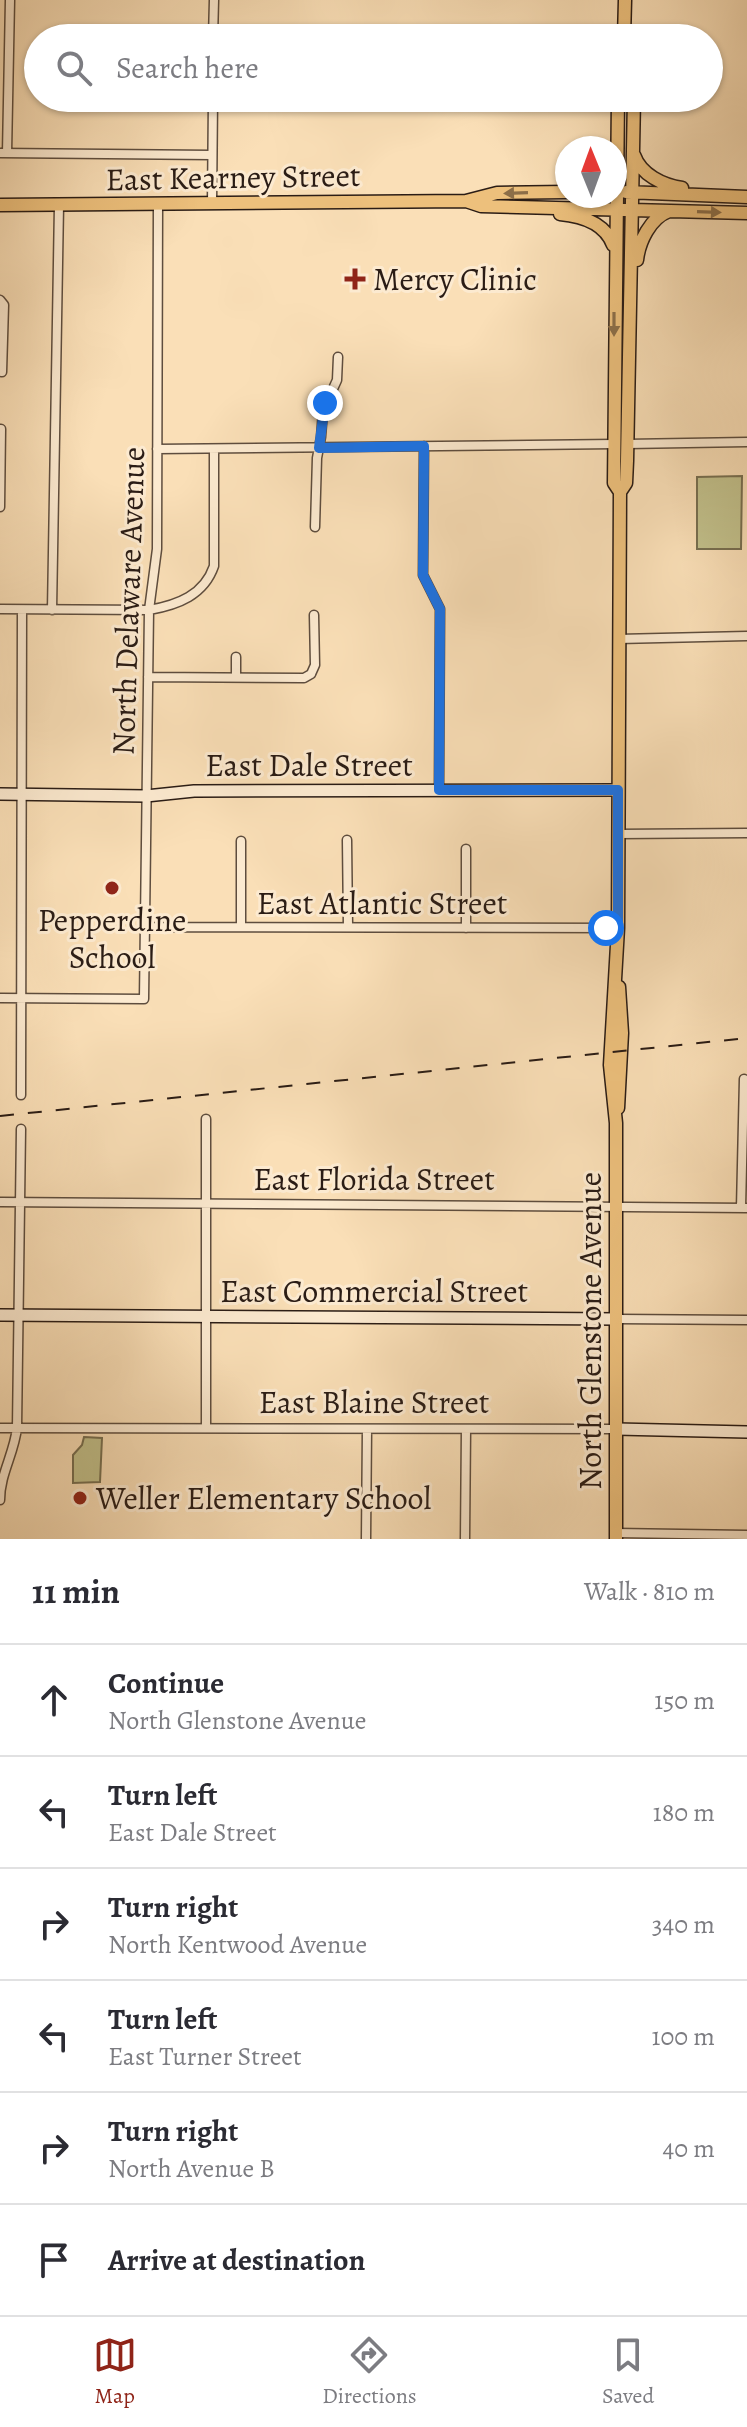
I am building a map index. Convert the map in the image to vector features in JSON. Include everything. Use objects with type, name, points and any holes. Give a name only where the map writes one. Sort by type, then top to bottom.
[{"type":"main road","points":[[625,0],[625,24]]},
{"type":"main road","points":[[617,136],[618,112]]},
{"type":"main road","name":"North Glenstone Avenue","points":[[616,1536],[616,1123],[621,1090],[622,1044],[621,997],[616,976],[618,639],[623,488],[614,483],[621,444],[628,362],[635,112]]},
{"type":"main road","points":[[616,136],[617,132]]},
{"type":"main road","points":[[633,152],[642,169],[672,187],[747,194]]},
{"type":"main road","name":"East Kearney Street","points":[[0,205],[466,201],[497,193],[555,192]]},
{"type":"main road","points":[[627,192],[747,194]]},
{"type":"main road","name":"East Kearney Street","points":[[466,201],[481,206],[555,207]]},
{"type":"main road","points":[[532,206],[544,213],[577,216],[597,224],[610,236],[615,256]]},
{"type":"main road","points":[[617,208],[614,391],[620,399],[621,444]]},
{"type":"main road","name":"East Kearney Street","points":[[627,208],[747,213]]},
{"type":"main road","points":[[628,362],[635,332],[638,251],[655,219],[672,210]]},
{"type":"street","points":[[10,0],[3,153],[212,155]]},
{"type":"street","points":[[213,24],[214,0]]},
{"type":"street","points":[[212,204],[213,112]]},
{"type":"street","points":[[52,610],[59,205]]},
{"type":"street","name":"North Delaware Avenue","points":[[22,998],[144,999],[149,610],[157,549],[158,205]]},
{"type":"street","points":[[0,300],[4,305],[2,372]]},
{"type":"street","points":[[315,527],[323,407],[338,375],[338,357]]},
{"type":"street","points":[[0,507],[1,429]]},
{"type":"street","points":[[157,449],[747,442]]},
{"type":"street","points":[[424,446],[423,575],[440,609],[439,790]]},
{"type":"street","points":[[0,609],[149,610],[188,599],[210,578],[214,566],[214,449]]},
{"type":"street","points":[[21,1095],[22,610]]},
{"type":"street","points":[[148,677],[314,677],[314,615]]},
{"type":"street","points":[[618,639],[747,636]]},
{"type":"street","points":[[236,657],[236,677]]},
{"type":"street","name":"East Dale Street","points":[[0,794],[146,796],[194,791],[618,790]]},
{"type":"street","points":[[618,834],[747,833]]},
{"type":"street","points":[[347,840],[348,926]]},
{"type":"street","points":[[241,841],[241,926]]},
{"type":"street","points":[[466,849],[466,928]]},
{"type":"street","name":"East Atlantic Street","points":[[145,927],[618,928]]},
{"type":"street","points":[[0,998],[22,998]]},
{"type":"street","points":[[744,1079],[744,1208]]},
{"type":"street","points":[[206,1119],[206,1427]]},
{"type":"street","points":[[0,1500],[2,1473],[15,1447],[17,1428],[21,1129]]},
{"type":"street","name":"East Florida Street","points":[[0,1202],[744,1208]]},
{"type":"street","name":"East Commercial Street","points":[[0,1315],[747,1320]]},
{"type":"street","name":"East Blaine Street","points":[[0,1428],[747,1432]]},
{"type":"street","points":[[366,1539],[367,1429]]},
{"type":"street","points":[[465,1539],[466,1429]]},
{"type":"street","points":[[616,1536],[747,1535]]},
{"type":"shaded area","points":[[742,476],[741,549],[697,549],[697,477]]},
{"type":"shaded area","points":[[84,1437],[102,1438],[100,1482],[73,1483],[73,1455],[82,1445]]},
{"type":"railway","points":[[0,1116],[747,1038]]},
{"type":"place","name":"Mercy Clinic","points":[[355,279]]},
{"type":"place","name":"Pepperdine School","points":[[112,888]]},
{"type":"place","name":"Weller Elementary School","points":[[80,1498]]},
{"type":"route","points":[[325,403],[319,448],[424,446],[423,579],[436,596],[440,609],[439,790],[618,790],[618,928],[606,928]]}]
